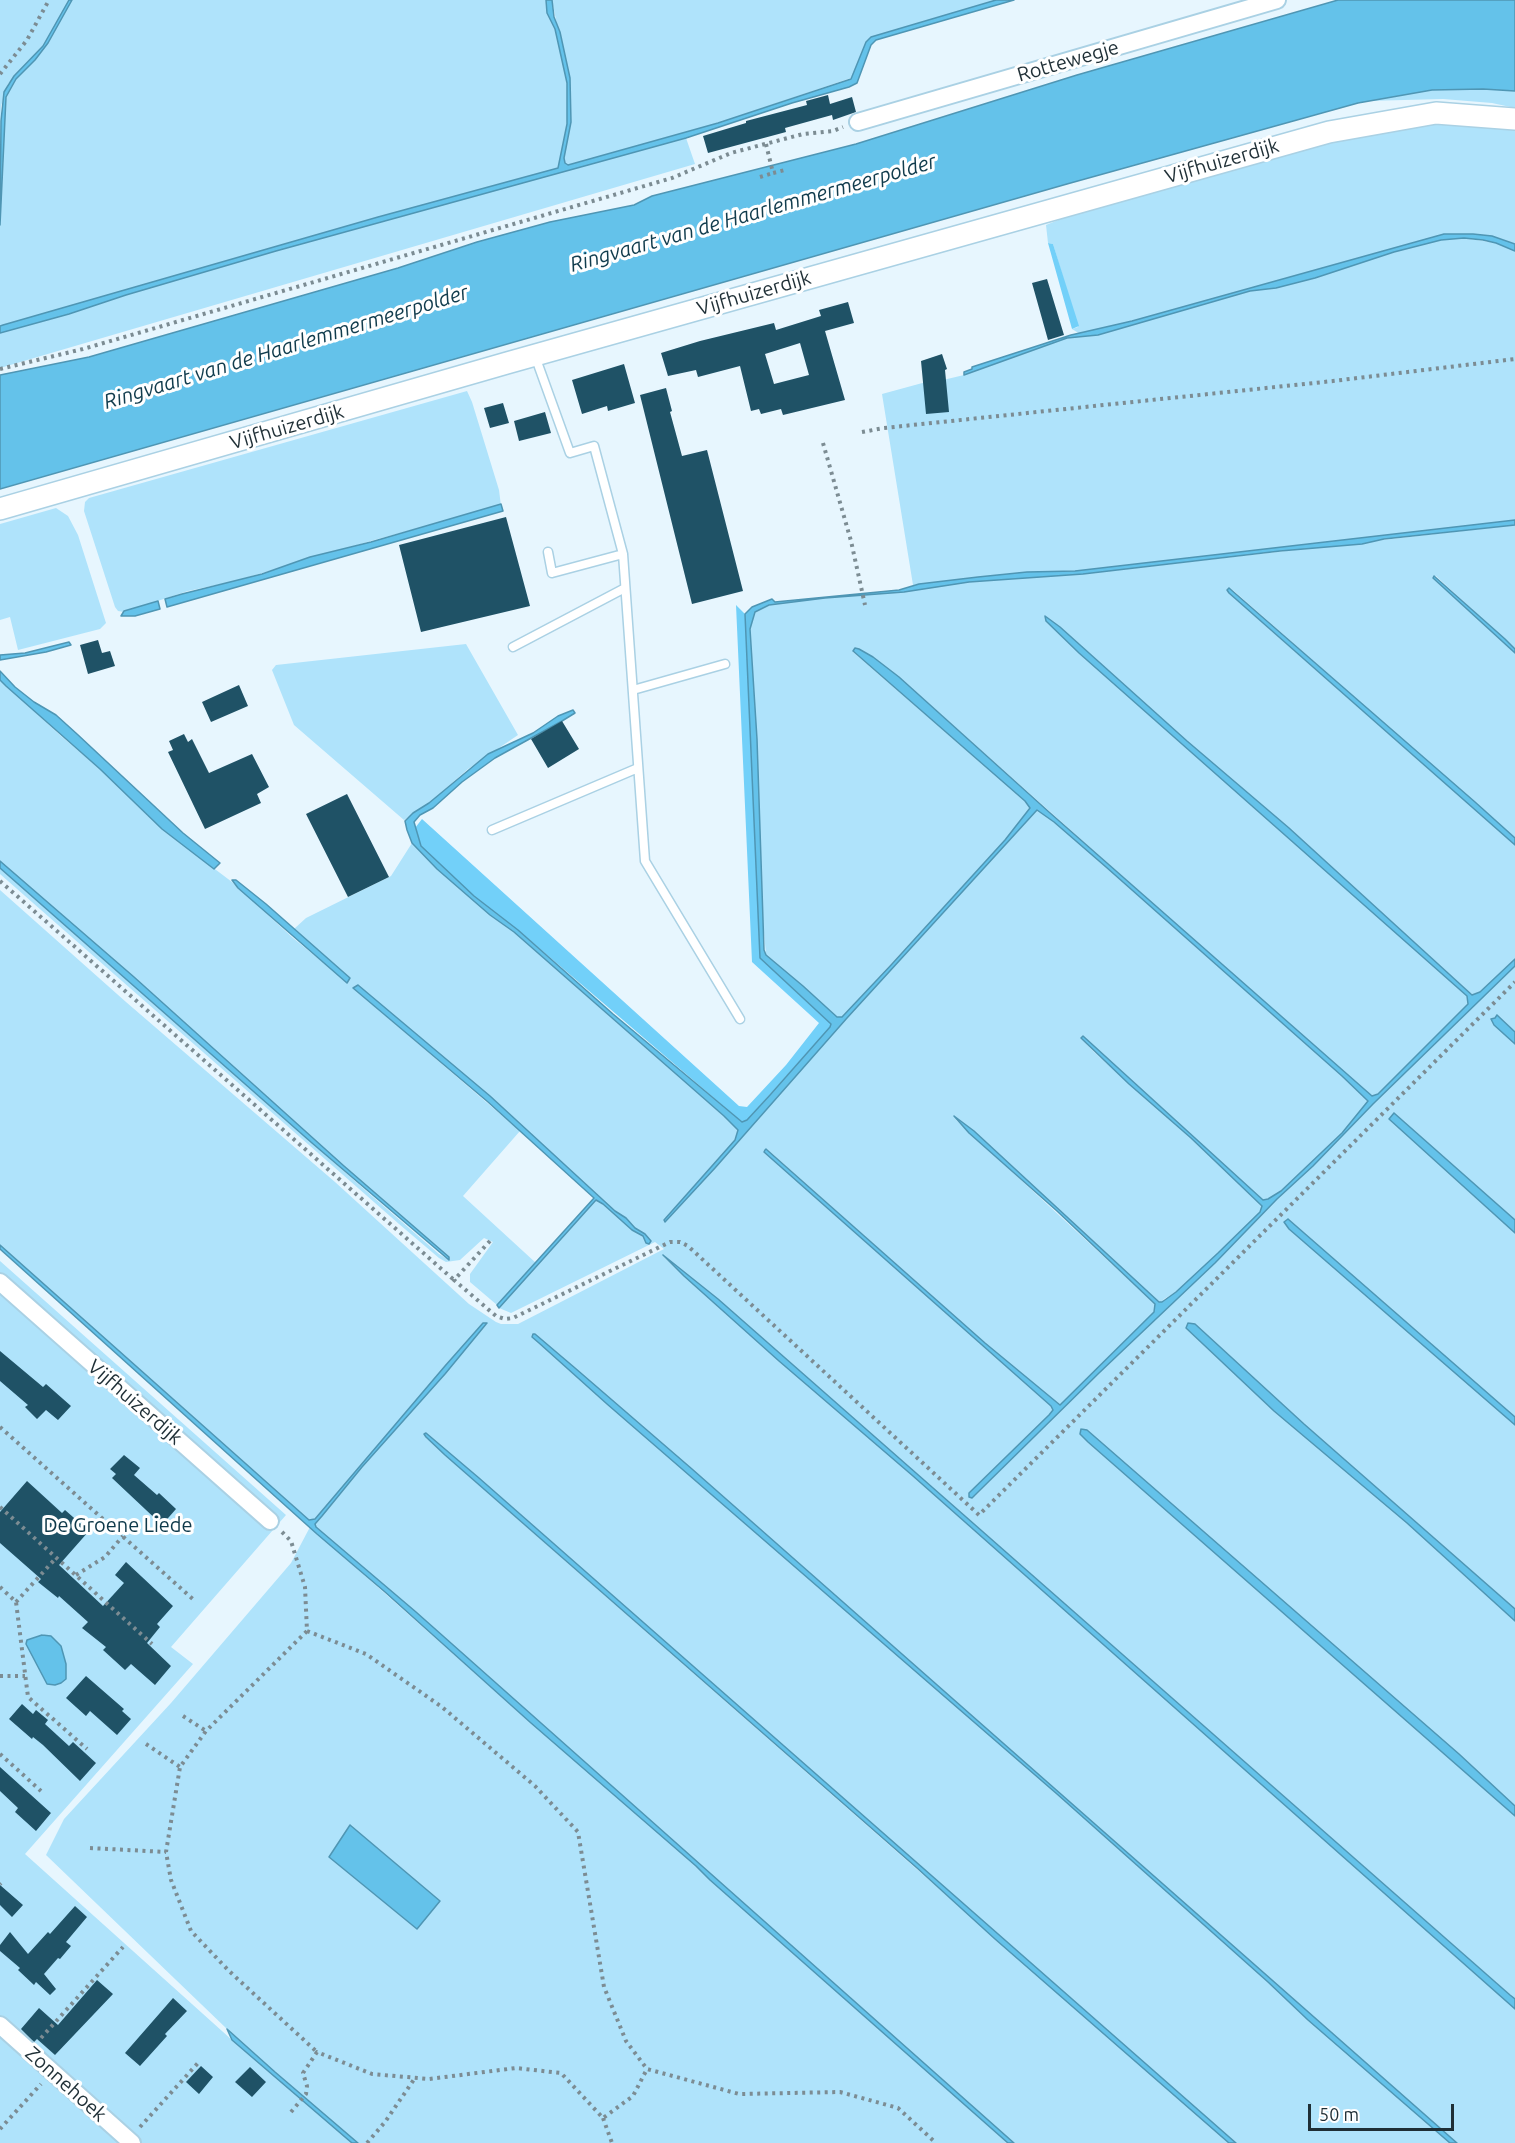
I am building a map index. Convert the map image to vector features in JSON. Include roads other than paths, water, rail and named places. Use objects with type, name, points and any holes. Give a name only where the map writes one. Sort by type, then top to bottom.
[{"type":"street","name":"Rottewegje","points":[[858,122],[1277,0]]},
{"type":"street","name":"Vijfhuizerdijk","points":[[0,509],[1329,132],[1436,113],[1515,119]]},
{"type":"street","name":"Vijfhuizerdijk","points":[[0,1281],[270,1521]]},
{"type":"street","name":"Zonnehoek","points":[[0,2025],[130,2142]]},
{"type":"lane","points":[[535,356],[570,453],[594,446],[623,554],[645,861],[740,1019]]},
{"type":"lane","points":[[548,552],[552,573],[623,554]]},
{"type":"lane","points":[[513,647],[626,588]]},
{"type":"lane","points":[[633,690],[724,664]]},
{"type":"lane","points":[[492,830],[638,768]]},
{"type":"water","points":[[69,0],[72,0],[48,43],[16,79],[6,97],[0,225],[1,121],[4,92],[14,76],[43,46]]},
{"type":"water","points":[[546,0],[552,0],[554,17],[560,32],[570,78],[571,122],[564,158],[568,165],[718,123],[851,79],[866,42],[871,37],[996,0],[1014,0],[876,40],[871,45],[857,83],[849,87],[686,138],[276,251],[0,333],[0,326],[3,325],[378,217],[558,168],[567,124],[567,83],[555,29],[547,13]]},
{"type":"water","name":"Ringvaart van de Haarlemmermeerpolder","points":[[1338,0],[1515,0],[1515,91],[1432,90],[1358,103],[0,489],[0,375],[89,357],[398,268],[477,242],[550,222],[634,205],[652,196],[856,144],[1077,75]]},
{"type":"water","points":[[1444,234],[1492,236],[1515,244],[1515,251],[1483,240],[1464,238],[1441,240],[1394,252],[1315,278],[1276,288],[1250,291],[1098,335],[1067,338],[964,375],[964,372],[972,367],[1071,335],[1132,321]]},
{"type":"water","points":[[501,504],[503,511],[167,607],[165,599],[262,574],[310,557],[371,542]]},
{"type":"water","points":[[1515,520],[1515,525],[1384,539],[1362,544],[1280,551],[1083,574],[969,582],[904,592],[825,598],[769,605],[755,612],[750,629],[757,739],[764,950],[766,955],[837,1017],[842,1017],[891,965],[1005,840],[1030,808],[1025,801],[853,651],[855,648],[873,657],[899,677],[1372,1096],[1378,1094],[1468,1004],[1467,996],[1079,653],[1046,621],[1045,616],[1289,828],[1472,995],[1480,992],[1515,959],[1515,966],[1277,1199],[1215,1263],[972,1498],[969,1497],[969,1493],[1049,1415],[1053,1410],[1051,1406],[764,1152],[765,1150],[985,1343],[1060,1405],[1154,1312],[1155,1304],[1057,1211],[969,1133],[954,1116],[974,1131],[1159,1302],[1162,1302],[1218,1253],[1260,1212],[1262,1206],[1191,1138],[1129,1084],[1081,1038],[1083,1036],[1263,1200],[1281,1191],[1342,1133],[1368,1101],[1106,867],[1037,810],[665,1222],[664,1220],[735,1140],[738,1130],[514,932],[490,915],[437,869],[412,843],[407,830],[405,821],[413,813],[429,803],[488,754],[533,733],[558,716],[573,710],[575,713],[495,758],[462,782],[433,808],[420,815],[414,822],[421,846],[474,896],[518,930],[613,1014],[742,1122],[747,1120],[770,1095],[831,1024],[760,958],[745,614],[752,607],[772,599],[775,602],[899,590],[919,584],[978,577],[1027,572],[1075,571]]},
{"type":"water","points":[[1434,576],[1505,639],[1515,649],[1515,653],[1433,578]]},
{"type":"water","points":[[1229,588],[1475,802],[1515,838],[1515,845],[1229,593],[1227,590]]},
{"type":"water","points":[[158,601],[160,609],[135,616],[121,616],[124,611]]},
{"type":"water","points":[[69,642],[71,645],[46,652],[0,660],[0,655],[25,653]]},
{"type":"water","points":[[0,671],[34,702],[56,715],[183,833],[220,863],[214,869],[162,829],[100,769],[6,686],[0,680]]},
{"type":"water","points":[[0,861],[134,977],[449,1257],[449,1260],[312,1143],[0,868]]},
{"type":"water","points":[[232,880],[236,880],[266,904],[350,978],[347,983],[238,888]]},
{"type":"water","points":[[358,985],[490,1096],[615,1211],[645,1234],[651,1241],[649,1244],[643,1236],[632,1230],[596,1200],[499,1308],[497,1305],[594,1198],[488,1102],[353,988]]},
{"type":"water","points":[[1497,1015],[1515,1032],[1515,1044],[1494,1025],[1491,1019]]},
{"type":"water","points":[[1394,1113],[1515,1220],[1515,1233],[1389,1119]]},
{"type":"water","points":[[1288,1219],[1515,1417],[1515,1425],[1289,1229],[1284,1222]]},
{"type":"water","points":[[0,1245],[309,1520],[315,1519],[445,1366],[483,1323],[487,1323],[362,1467],[315,1524],[316,1527],[416,1612],[1014,2143],[1008,2143],[317,1534],[0,1249]]},
{"type":"water","points":[[663,1255],[718,1299],[1515,1999],[1515,2009],[913,1476],[779,1361]]},
{"type":"water","points":[[1188,1323],[1195,1324],[1304,1424],[1515,1609],[1515,1621],[1407,1523],[1274,1411],[1186,1328]]},
{"type":"water","points":[[533,1334],[692,1469],[1457,2143],[1450,2143],[1308,2020],[1057,1794],[607,1404],[532,1337]]},
{"type":"water","points":[[1081,1429],[1087,1430],[1459,1754],[1515,1806],[1515,1816],[1088,1442],[1080,1434]]},
{"type":"water","points":[[426,1433],[1236,2143],[1229,2143],[995,1939],[445,1455],[426,1437],[424,1434]]},
{"type":"water","points":[[42,1635],[51,1636],[61,1646],[66,1664],[66,1679],[55,1685],[47,1684],[26,1644],[27,1640]]},
{"type":"water","points":[[350,1825],[440,1901],[417,1929],[329,1857]]},
{"type":"water","points":[[227,2029],[358,2143],[352,2143],[232,2040]]},
{"type":"park label","name":"De Groene Liede","points":[[118,1525]]}]
